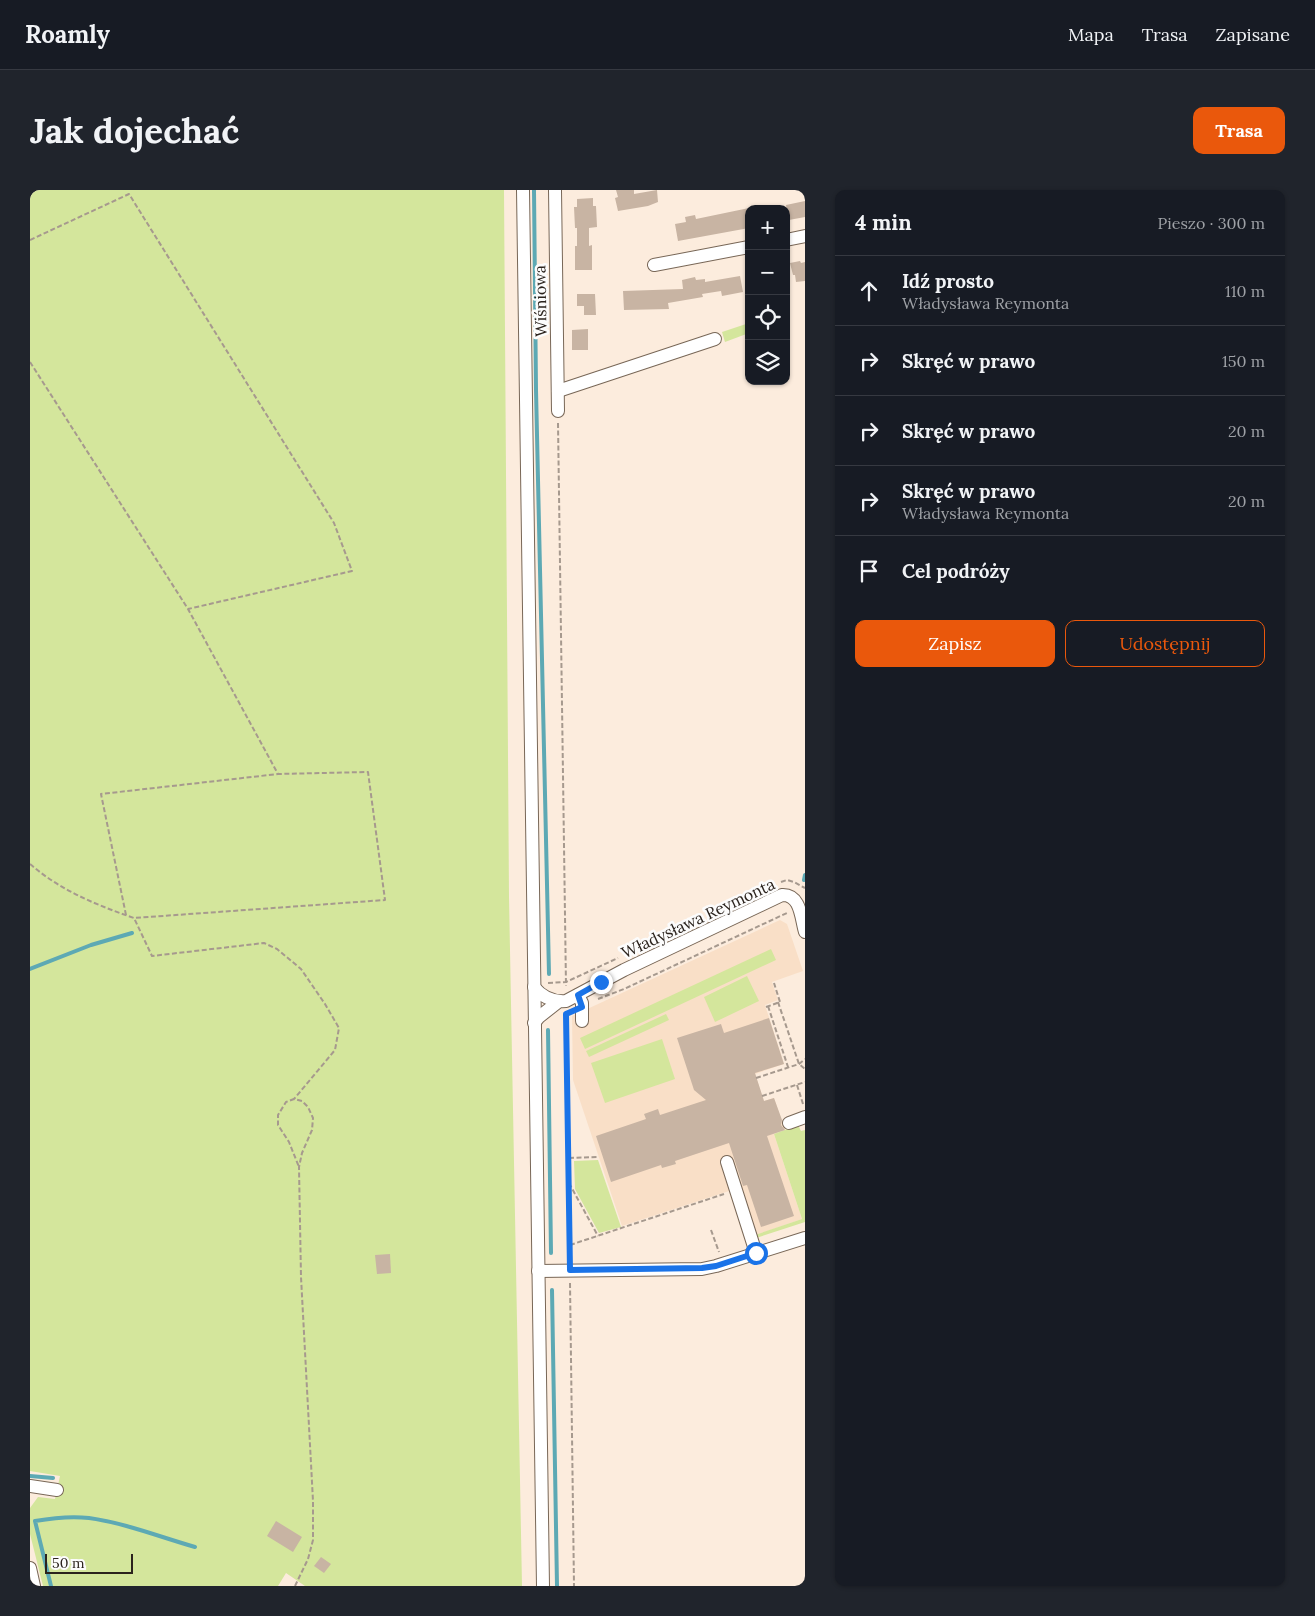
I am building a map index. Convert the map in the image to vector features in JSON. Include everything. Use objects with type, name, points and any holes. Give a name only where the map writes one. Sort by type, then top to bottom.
[{"type":"street","points":[[523,190],[543,1586]]},
{"type":"street","name":"Wiśniowa","points":[[555,190],[558,411]]},
{"type":"street","points":[[790,239],[805,236]]},
{"type":"street","points":[[654,265],[745,248]]},
{"type":"street","points":[[558,391],[715,339]]},
{"type":"street","name":"Władysława Reymonta","points":[[534,1023],[539,1017],[624,970],[777,896],[788,895],[795,900],[800,910],[805,932]]},
{"type":"street","points":[[534,987],[541,995],[570,1001],[582,1021]]},
{"type":"street","points":[[789,1122],[805,1117]]},
{"type":"street","points":[[727,1162],[756,1253]]},
{"type":"street","points":[[538,1271],[702,1268],[716,1266],[805,1238]]},
{"type":"street","points":[[30,1486],[57,1490]]},
{"type":"street","points":[[30,1568],[34,1586]]},
{"type":"path","points":[[30,240],[129,194],[334,523],[352,571],[188,609]]},
{"type":"path","points":[[30,362],[188,609],[278,774]]},
{"type":"path","points":[[558,411],[570,1001],[568,1158],[574,1586]]},
{"type":"path","points":[[30,864],[64,889],[102,908],[134,918],[385,900],[368,772],[278,774],[101,794],[126,915]]},
{"type":"path","points":[[570,1001],[624,989],[786,913]]},
{"type":"path","points":[[134,918],[152,956],[264,943],[277,949],[300,969],[325,1004],[338,1028],[335,1050],[294,1099],[286,1102],[278,1115],[278,1125],[289,1142],[300,1167]]},
{"type":"path","points":[[774,983],[780,1002],[778,1002],[799,1064],[805,1068]]},
{"type":"path","points":[[778,1002],[767,1006],[788,1067]]},
{"type":"path","points":[[756,1078],[799,1064],[805,1059]]},
{"type":"path","points":[[762,1096],[805,1082]]},
{"type":"path","points":[[797,1085],[805,1109]]},
{"type":"path","points":[[294,1099],[302,1101],[308,1107],[313,1118],[312,1130],[302,1153],[300,1167],[301,1277],[313,1501],[313,1540],[308,1559],[295,1586]]},
{"type":"path","points":[[568,1158],[599,1157]]},
{"type":"path","points":[[569,1182],[598,1236]]},
{"type":"path","points":[[570,1245],[729,1192]]},
{"type":"path","points":[[711,1230],[719,1252]]},
{"type":"shaded area","points":[[780,920],[787,924],[803,971],[772,982],[778,1000],[765,1005],[784,1064],[755,1074],[764,1101],[774,1098],[785,1130],[774,1134],[802,1219],[745,1239],[729,1191],[622,1226],[573,1080],[572,1016]]},
{"type":"green space","points":[[30,190],[504,190],[509,897],[522,1586],[305,1586],[286,1573],[278,1586],[43,1586],[30,1534],[30,1508],[38,1497],[55,1499],[60,1476],[30,1471]]},
{"type":"green space","points":[[745,324],[745,334],[725,342],[722,332]]},
{"type":"green space","points":[[771,949],[776,960],[585,1049],[580,1038]]},
{"type":"green space","points":[[747,976],[759,1001],[715,1022],[704,997]]},
{"type":"green space","points":[[666,1014],[669,1020],[589,1057],[586,1051]]},
{"type":"green space","points":[[662,1039],[675,1079],[605,1103],[591,1063]]},
{"type":"green space","points":[[798,1125],[801,1131],[805,1130],[805,1222],[756,1238],[755,1235],[802,1219],[774,1134]]},
{"type":"green space","points":[[598,1160],[621,1227],[599,1233],[575,1189],[574,1161]]},
{"type":"building","points":[[616,190],[634,190],[634,194],[657,190],[658,202],[648,206],[618,211],[615,198],[618,197]]},
{"type":"building","points":[[593,198],[593,206],[596,206],[597,227],[589,228],[589,246],[592,245],[592,270],[575,270],[577,228],[575,228],[574,207],[577,207],[577,199]]},
{"type":"building","points":[[805,201],[805,217],[790,220],[790,205],[786,205]]},
{"type":"building","points":[[745,209],[745,229],[678,241],[675,224],[686,222],[685,217],[695,215],[696,219]]},
{"type":"building","points":[[805,262],[805,281],[796,282],[790,263]]},
{"type":"building","points":[[740,276],[743,292],[722,296],[721,291],[702,294],[703,297],[668,303],[669,309],[624,310],[623,291],[683,289],[682,280],[695,277],[696,280],[705,279],[705,282]]},
{"type":"building","points":[[577,294],[595,294],[596,315],[584,315],[584,306],[577,306]]},
{"type":"building","points":[[588,329],[588,350],[572,350],[572,330]]},
{"type":"building","points":[[769,1018],[784,1064],[755,1073],[764,1101],[774,1098],[782,1120],[781,1125],[785,1130],[767,1136],[794,1216],[761,1227],[747,1185],[743,1186],[729,1143],[675,1161],[676,1164],[662,1168],[661,1165],[611,1182],[596,1136],[646,1119],[644,1114],[658,1109],[660,1115],[706,1100],[694,1090],[677,1038],[721,1024],[724,1033]]},
{"type":"building","points":[[390,1254],[391,1273],[377,1274],[375,1255]]},
{"type":"building","points":[[276,1521],[302,1537],[293,1552],[267,1536]]},
{"type":"building","points":[[321,1557],[331,1564],[324,1573],[314,1566]]},
{"type":"waterway","points":[[534,190],[536,390],[549,974]]},
{"type":"waterway","points":[[804,880],[805,875]]},
{"type":"waterway","points":[[30,969],[91,945],[132,933]]},
{"type":"waterway","points":[[548,1030],[551,1253]]},
{"type":"waterway","points":[[552,1290],[557,1586]]},
{"type":"waterway","points":[[30,1476],[53,1478]]},
{"type":"waterway","points":[[51,1586],[35,1521],[76,1517],[102,1520],[195,1547]]},
{"type":"route","points":[[601,982],[578,995],[582,1007],[566,1014],[570,1270],[702,1268],[716,1266],[756,1253]]}]
